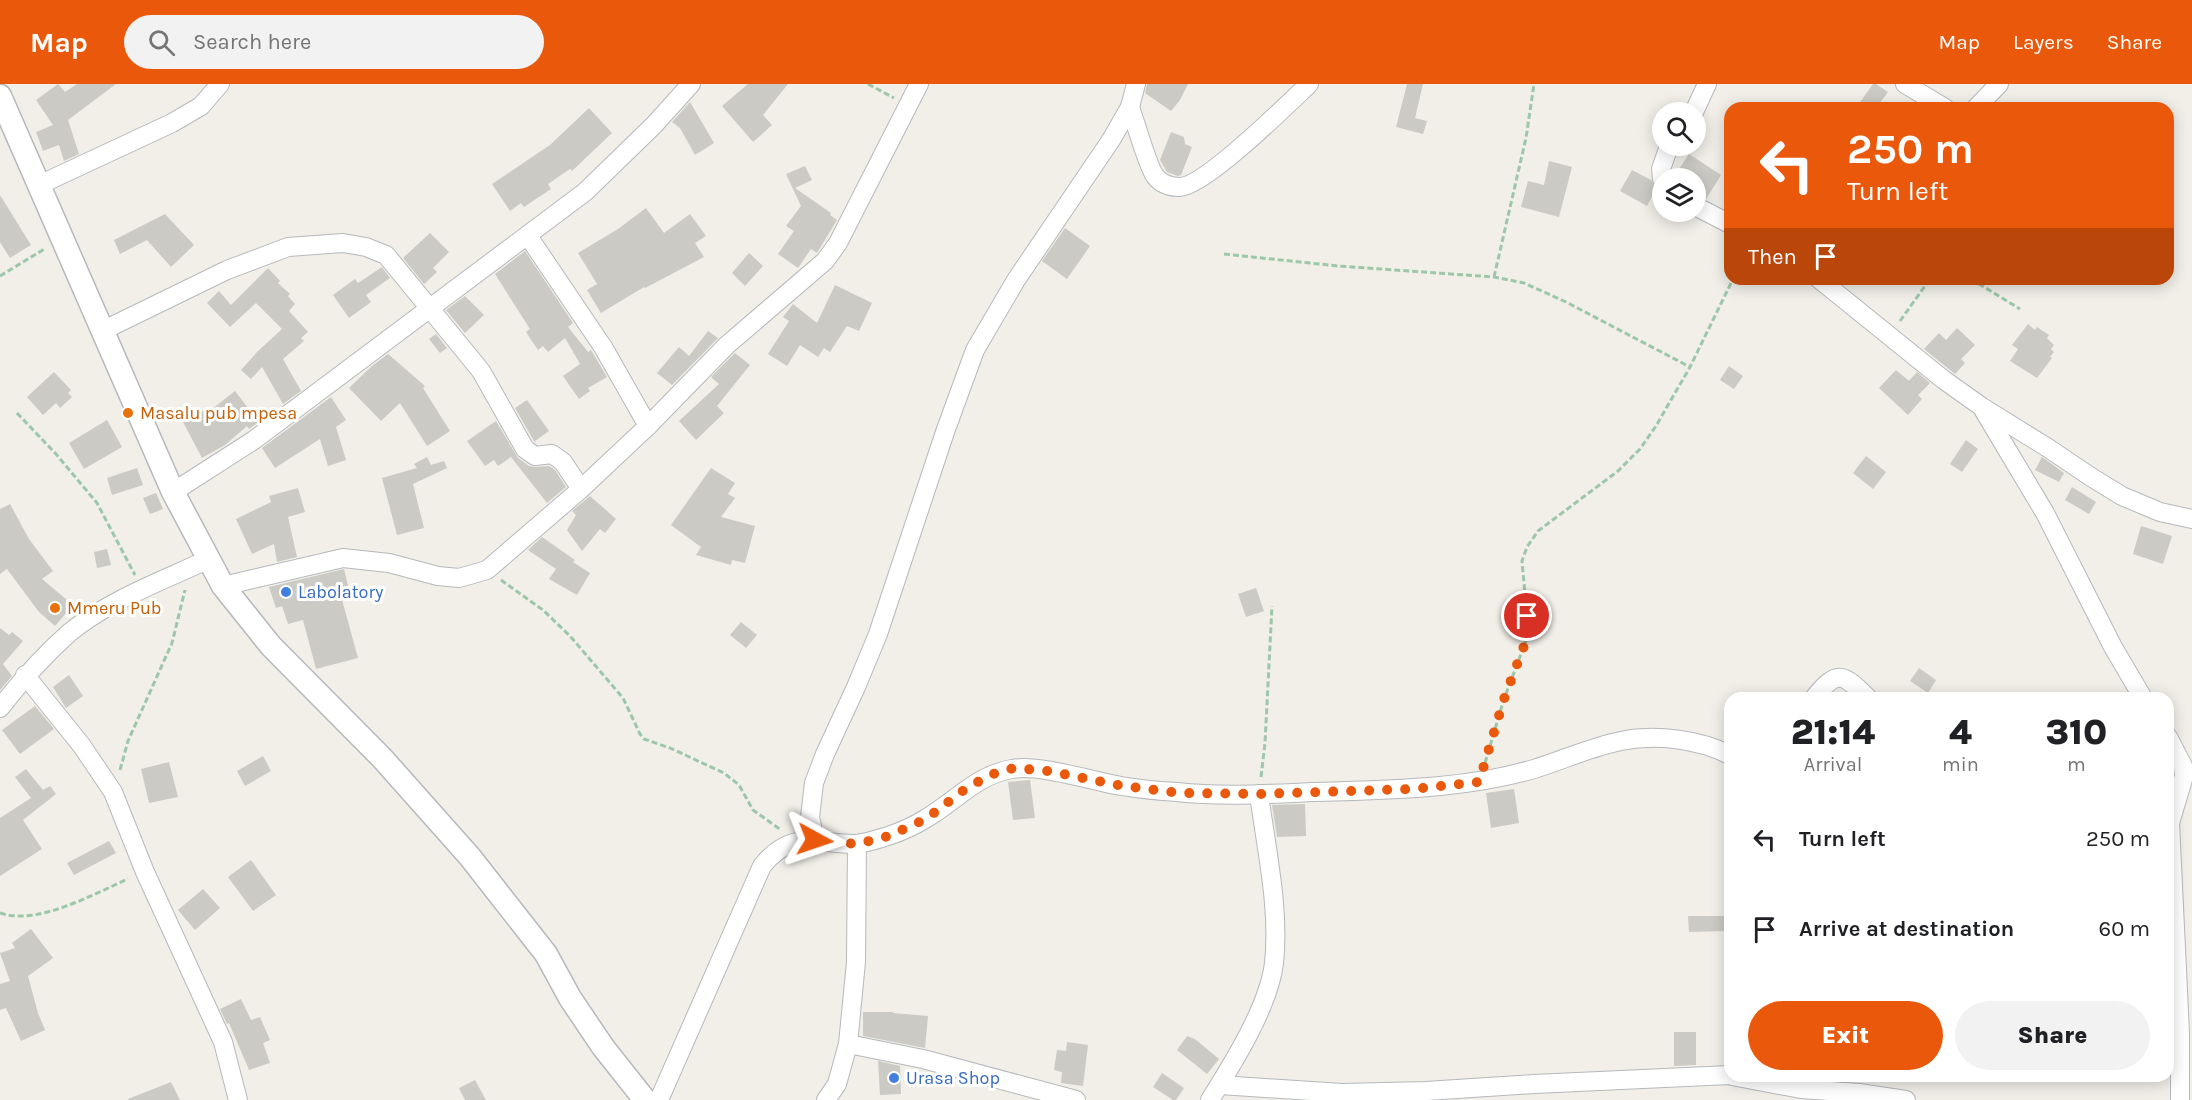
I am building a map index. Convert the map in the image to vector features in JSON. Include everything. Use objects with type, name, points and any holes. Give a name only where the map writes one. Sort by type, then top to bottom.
[{"type":"street","points":[[39,185],[172,123],[201,106],[220,84]]},
{"type":"street","points":[[173,492],[254,440],[585,192],[654,125],[691,84]]},
{"type":"street","points":[[223,586],[343,558],[388,563],[438,576],[459,578],[487,570],[581,489],[648,426],[727,345],[825,261],[838,243],[919,84]]},
{"type":"street","points":[[807,841],[814,783],[878,634],[945,432],[975,350],[1016,280],[1111,140],[1130,107],[1136,84]]},
{"type":"street","points":[[1130,107],[1155,176],[1167,185],[1182,187],[1197,181],[1257,134],[1309,84]]},
{"type":"street","points":[[1699,102],[1707,84]]},
{"type":"street","points":[[1905,84],[1935,102]]},
{"type":"street","points":[[1982,102],[1999,84]]},
{"type":"street","points":[[1,104],[104,330],[173,492],[199,564],[223,586],[271,646],[382,758],[470,857],[546,954],[570,998],[596,1037],[645,1100]]},
{"type":"street","points":[[1706,212],[1724,221]]},
{"type":"street","points":[[528,236],[603,347],[648,426]]},
{"type":"street","points":[[104,330],[227,270],[288,247],[343,243],[366,247],[386,255],[481,371],[525,449],[535,456],[552,453],[563,462],[581,489]]},
{"type":"street","points":[[1825,285],[1889,337],[1982,407],[2122,496],[2160,512],[2192,519]]},
{"type":"street","points":[[1982,407],[2045,513],[2113,647],[2139,692]]},
{"type":"street","points":[[0,708],[25,675],[71,632],[110,606],[199,564]]},
{"type":"street","points":[[25,675],[82,746],[113,792],[145,872],[223,1042],[238,1100]]},
{"type":"street","points":[[1819,692],[1830,680],[1839,677],[1850,680],[1862,692]]},
{"type":"street","points":[[659,1100],[762,866],[773,852],[783,846],[807,841],[857,844],[889,836],[926,819],[964,790],[990,775],[1014,768],[1048,771],[1123,786],[1168,792],[1259,794],[1413,789],[1479,782],[1533,769],[1581,752],[1623,741],[1661,738],[1710,746],[1724,752]]},
{"type":"street","points":[[2174,750],[2183,766],[2184,776],[2174,810]]},
{"type":"street","points":[[1259,794],[1275,918],[1274,965],[1262,1007],[1215,1093],[1342,1093],[1426,1096],[1534,1084],[1724,1075]]},
{"type":"street","points":[[826,1100],[837,1084],[848,1044],[856,962],[857,844]]},
{"type":"street","points":[[2174,907],[2180,1034],[2180,1100]]},
{"type":"street","points":[[848,1044],[923,1059],[1076,1100]]},
{"type":"street","points":[[1768,1082],[1800,1088],[1859,1092],[1906,1100]]},
{"type":"path","points":[[868,84],[909,105]]},
{"type":"path","points":[[1494,277],[1526,138],[1534,84]]},
{"type":"path","points":[[0,276],[63,237]]},
{"type":"path","points":[[1224,254],[1338,266],[1494,277],[1524,283],[1690,367]]},
{"type":"path","points":[[1479,782],[1504,699],[1527,638],[1522,561],[1527,547],[1538,531],[1618,471],[1640,449],[1690,367],[1730,285]]},
{"type":"path","points":[[1889,337],[1926,285]]},
{"type":"path","points":[[1981,285],[2020,309]]},
{"type":"path","points":[[17,413],[56,454],[97,503],[142,590]]},
{"type":"path","points":[[113,792],[128,741],[172,643],[199,564]]},
{"type":"path","points":[[487,570],[543,610],[570,636],[623,698],[644,738],[724,773],[739,785],[753,810],[807,841]]},
{"type":"path","points":[[1259,794],[1265,743],[1272,606]]},
{"type":"path","points":[[0,913],[22,917],[46,914],[145,872]]},
{"type":"building","points":[[58,84],[65,92],[77,84],[116,84],[68,120],[79,154],[64,161],[59,145],[43,151],[36,132],[53,125],[36,100]]},
{"type":"building","points":[[748,84],[788,84],[763,115],[772,125],[753,142],[722,106]]},
{"type":"building","points":[[1147,84],[1188,84],[1171,111],[1145,93]]},
{"type":"building","points":[[1407,84],[1423,84],[1415,118],[1427,121],[1423,134],[1396,127]]},
{"type":"building","points":[[1873,84],[1888,92],[1880,102],[1860,102]]},
{"type":"building","points":[[690,102],[714,143],[695,155],[680,128],[672,122]]},
{"type":"building","points":[[589,108],[612,133],[572,171],[570,169],[548,184],[551,189],[524,207],[521,203],[510,211],[492,184],[550,145]]},
{"type":"building","points":[[1171,132],[1184,137],[1185,144],[1192,147],[1181,175],[1178,176],[1167,172],[1160,160]]},
{"type":"building","points":[[1688,156],[1692,156],[1721,175],[1706,199],[1706,168],[1680,168]]},
{"type":"building","points":[[1549,161],[1572,167],[1559,217],[1521,207],[1528,181],[1544,185]]},
{"type":"building","points":[[805,166],[812,180],[795,188],[831,213],[830,215],[837,220],[817,253],[811,249],[798,268],[778,254],[794,231],[786,226],[801,206],[786,174]]},
{"type":"building","points":[[1632,170],[1652,182],[1652,197],[1647,206],[1620,191]]},
{"type":"building","points":[[0,195],[31,245],[10,258],[0,242]]},
{"type":"building","points":[[646,208],[664,233],[690,214],[706,236],[695,243],[704,257],[644,287],[601,313],[587,290],[597,284],[578,253],[618,229]]},
{"type":"building","points":[[165,214],[194,245],[171,267],[147,240],[120,254],[114,240]]},
{"type":"building","points":[[1065,228],[1090,246],[1067,279],[1042,261]]},
{"type":"building","points":[[430,233],[449,252],[433,268],[437,272],[424,284],[403,258]]},
{"type":"building","points":[[525,251],[573,323],[568,327],[588,352],[591,350],[607,377],[588,388],[590,391],[579,399],[563,376],[580,364],[565,338],[548,352],[543,346],[538,350],[526,332],[530,329],[495,274]]},
{"type":"building","points":[[749,253],[763,266],[745,286],[732,273]]},
{"type":"building","points":[[382,267],[390,278],[366,295],[371,302],[349,318],[333,295],[355,279],[358,283]]},
{"type":"building","points":[[268,268],[280,281],[278,283],[290,294],[288,296],[295,304],[289,311],[308,332],[301,338],[304,341],[283,359],[301,391],[283,404],[262,367],[251,379],[241,370],[282,329],[256,303],[230,327],[207,303],[219,291],[231,305]]},
{"type":"building","points":[[835,285],[872,303],[859,331],[847,326],[830,352],[824,348],[818,357],[800,345],[787,366],[768,354],[789,321],[783,317],[793,304],[817,323]]},
{"type":"building","points":[[465,296],[484,315],[465,333],[446,310]]},
{"type":"building","points":[[2028,324],[2035,330],[2037,327],[2049,335],[2047,338],[2054,345],[2051,349],[2054,352],[2050,357],[2052,358],[2037,378],[2010,361],[2018,349],[2012,345]]},
{"type":"building","points":[[1957,328],[1975,345],[1961,359],[1965,363],[1955,374],[1924,349],[1939,333],[1946,340]]},
{"type":"building","points":[[708,331],[718,338],[672,385],[657,373],[679,347],[689,356]]},
{"type":"building","points":[[436,334],[447,348],[440,353],[429,339]]},
{"type":"building","points":[[735,353],[750,365],[717,406],[724,413],[696,440],[679,421],[719,384],[711,377]]},
{"type":"building","points":[[388,354],[425,386],[423,388],[450,431],[427,446],[400,403],[381,421],[349,388]]},
{"type":"building","points":[[1729,366],[1743,376],[1734,389],[1720,380]]},
{"type":"building","points":[[1896,370],[1909,381],[1917,372],[1930,383],[1918,395],[1922,399],[1908,415],[1879,388]]},
{"type":"building","points":[[54,372],[71,390],[68,393],[72,397],[60,408],[56,403],[43,415],[27,397]]},
{"type":"building","points":[[235,391],[259,422],[249,429],[247,426],[225,445],[202,458],[183,422],[206,409],[208,412]]},
{"type":"building","points":[[331,397],[346,420],[336,427],[346,460],[328,466],[320,439],[275,468],[262,448]]},
{"type":"building","points":[[527,400],[549,431],[535,441],[537,444],[534,441],[515,408]]},
{"type":"building","points":[[107,420],[122,447],[84,469],[69,443]]},
{"type":"building","points":[[496,421],[518,458],[529,466],[549,466],[555,470],[566,487],[547,503],[511,457],[498,466],[494,460],[485,466],[467,441]]},
{"type":"building","points":[[1966,440],[1978,449],[1962,472],[1950,464]]},
{"type":"building","points":[[1866,456],[1886,472],[1873,489],[1853,473]]},
{"type":"building","points":[[427,457],[431,465],[444,461],[447,468],[413,484],[424,528],[397,535],[382,478],[417,468],[414,464]]},
{"type":"building","points":[[2042,457],[2064,473],[2059,482],[2035,470]]},
{"type":"building","points":[[137,468],[143,485],[112,495],[107,478]]},
{"type":"building","points":[[711,468],[735,483],[728,494],[735,498],[721,517],[755,526],[745,563],[732,560],[731,565],[696,555],[701,547],[671,525]]},
{"type":"building","points":[[2072,487],[2096,502],[2089,514],[2065,500]]},
{"type":"building","points":[[298,488],[305,512],[288,517],[297,557],[277,562],[274,544],[252,554],[236,519],[271,502],[269,496]]},
{"type":"building","points":[[156,493],[163,509],[150,514],[143,498]]},
{"type":"building","points":[[590,496],[616,519],[605,533],[600,529],[582,551],[567,530],[576,515],[572,511]]},
{"type":"building","points":[[10,504],[29,539],[53,571],[42,579],[73,605],[55,626],[39,612],[7,569],[0,574],[0,509]]},
{"type":"building","points":[[2141,526],[2172,536],[2163,564],[2133,554]]},
{"type":"building","points":[[542,537],[590,573],[577,595],[549,579],[556,569],[528,550]]},
{"type":"building","points":[[107,549],[111,565],[97,568],[94,552]]},
{"type":"building","points":[[344,569],[350,594],[341,596],[358,658],[316,669],[303,620],[288,624],[282,606],[276,608],[269,587]]},
{"type":"building","points":[[1256,588],[1264,611],[1246,617],[1238,594]]},
{"type":"building","points":[[741,622],[757,635],[746,648],[730,635]]},
{"type":"building","points":[[0,628],[9,635],[12,632],[23,641],[3,664],[12,676],[0,690]]},
{"type":"building","points":[[1919,668],[1936,680],[1929,692],[1910,681]]},
{"type":"building","points":[[69,675],[83,696],[66,708],[53,687]]},
{"type":"building","points":[[35,706],[54,729],[20,754],[2,730]]},
{"type":"building","points":[[263,756],[271,771],[245,786],[237,771]]},
{"type":"building","points":[[169,762],[178,797],[149,803],[141,769]]},
{"type":"building","points":[[26,769],[43,790],[50,786],[56,794],[23,820],[42,849],[0,876],[0,818],[31,798],[15,777]]},
{"type":"building","points":[[1030,780],[1035,818],[1013,820],[1008,782]]},
{"type":"building","points":[[1514,789],[1519,823],[1491,828],[1486,793]]},
{"type":"building","points":[[1305,804],[1306,836],[1277,837],[1272,805]]},
{"type":"building","points":[[109,841],[116,853],[74,875],[67,863]]},
{"type":"building","points":[[251,860],[276,895],[253,911],[228,877]]},
{"type":"building","points":[[203,889],[220,908],[195,930],[178,910]]},
{"type":"building","points":[[1688,916],[1724,916],[1724,931],[1689,932]]},
{"type":"building","points":[[31,929],[53,958],[28,976],[45,1030],[21,1041],[6,1008],[0,1010],[0,984],[10,981],[0,953],[15,948],[12,943]]},
{"type":"building","points":[[241,999],[251,1020],[260,1017],[270,1040],[263,1043],[270,1063],[249,1070],[229,1023],[227,1024],[220,1009]]},
{"type":"building","points":[[863,1012],[893,1012],[928,1016],[925,1048],[863,1036]]},
{"type":"building","points":[[1674,1032],[1696,1032],[1696,1065],[1674,1066]]},
{"type":"building","points":[[1187,1036],[1195,1039],[1219,1059],[1207,1074],[1177,1050]]},
{"type":"building","points":[[1067,1042],[1088,1045],[1083,1086],[1061,1083],[1062,1072],[1054,1070],[1057,1050],[1066,1051]]},
{"type":"building","points":[[878,1061],[900,1066],[901,1094],[880,1095]]},
{"type":"building","points":[[1162,1073],[1184,1088],[1176,1100],[1153,1087]]},
{"type":"building","points":[[475,1080],[486,1100],[465,1100],[459,1088]]},
{"type":"building","points":[[171,1082],[180,1100],[128,1099]]},
{"type":"place","name":"Masalu pub mpesa","points":[[128,413]]},
{"type":"place","name":"Labolatory","points":[[286,592]]},
{"type":"place","name":"Mmeru Pub","points":[[55,608]]},
{"type":"place","name":"Urasa Shop","points":[[894,1078]]},
{"type":"route","points":[[815,840],[857,844],[889,836],[926,819],[964,790],[990,775],[1014,768],[1048,771],[1123,786],[1180,793],[1259,794],[1413,789],[1479,782],[1504,699],[1527,638],[1527,616]]}]
